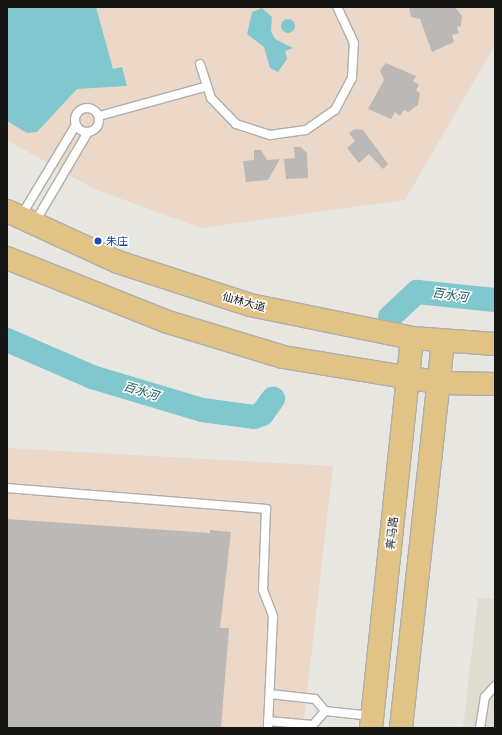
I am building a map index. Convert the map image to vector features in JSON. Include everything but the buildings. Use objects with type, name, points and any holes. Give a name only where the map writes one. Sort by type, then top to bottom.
[{"type":"main road","name":"仙林大道","points":[[20,218],[167,281],[250,305],[412,338],[443,342],[495,344]]},
{"type":"main road","points":[[7,258],[85,291],[229,342],[283,357],[408,379],[441,383],[495,384]]},
{"type":"main road","name":"奔马路","points":[[372,722],[412,338]]},
{"type":"main road","points":[[401,728],[441,383],[443,342]]},
{"type":"lane","points":[[200,64],[205,87],[226,116],[258,133],[282,135],[316,125],[342,100],[354,67],[351,31],[337,7]]},
{"type":"lane","points":[[99,116],[205,87]]},
{"type":"lane","points":[[20,218],[76,125],[76,116],[82,109],[91,108],[99,116]]},
{"type":"lane","points":[[20,218],[88,132],[96,128],[99,116]]},
{"type":"lane","points":[[76,125],[88,132]]},
{"type":"lane","points":[[7,488],[266,509],[263,590],[273,616],[268,724],[313,725],[325,712]]},
{"type":"lane","points":[[480,728],[485,697],[495,686]]},
{"type":"lane","points":[[270,694],[314,699],[325,712],[372,722]]},
{"type":"shaded area","points":[[7,7],[495,7],[495,45],[405,200],[201,228],[94,189],[7,140]]},
{"type":"shaded area","points":[[7,448],[333,466],[303,728],[7,728]]},
{"type":"shaded area","points":[[478,598],[495,599],[495,728],[463,728]]},
{"type":"water","points":[[7,7],[96,7],[113,69],[122,67],[127,86],[77,89],[37,132],[27,133],[7,121]]},
{"type":"water","points":[[262,8],[272,17],[271,31],[275,39],[293,48],[285,51],[287,59],[278,72],[270,68],[264,47],[247,34],[252,12]]},
{"type":"water","points":[[285,19],[291,19],[295,23],[295,29],[291,33],[285,33],[281,29],[281,23]]},
{"type":"waterway","name":"百水河","points":[[390,317],[417,292],[495,300]]},
{"type":"waterway","name":"百水河","points":[[7,340],[92,377],[202,410],[254,417],[262,414],[273,399]]},
{"type":"place","name":"朱庄","points":[[98,241]]}]
